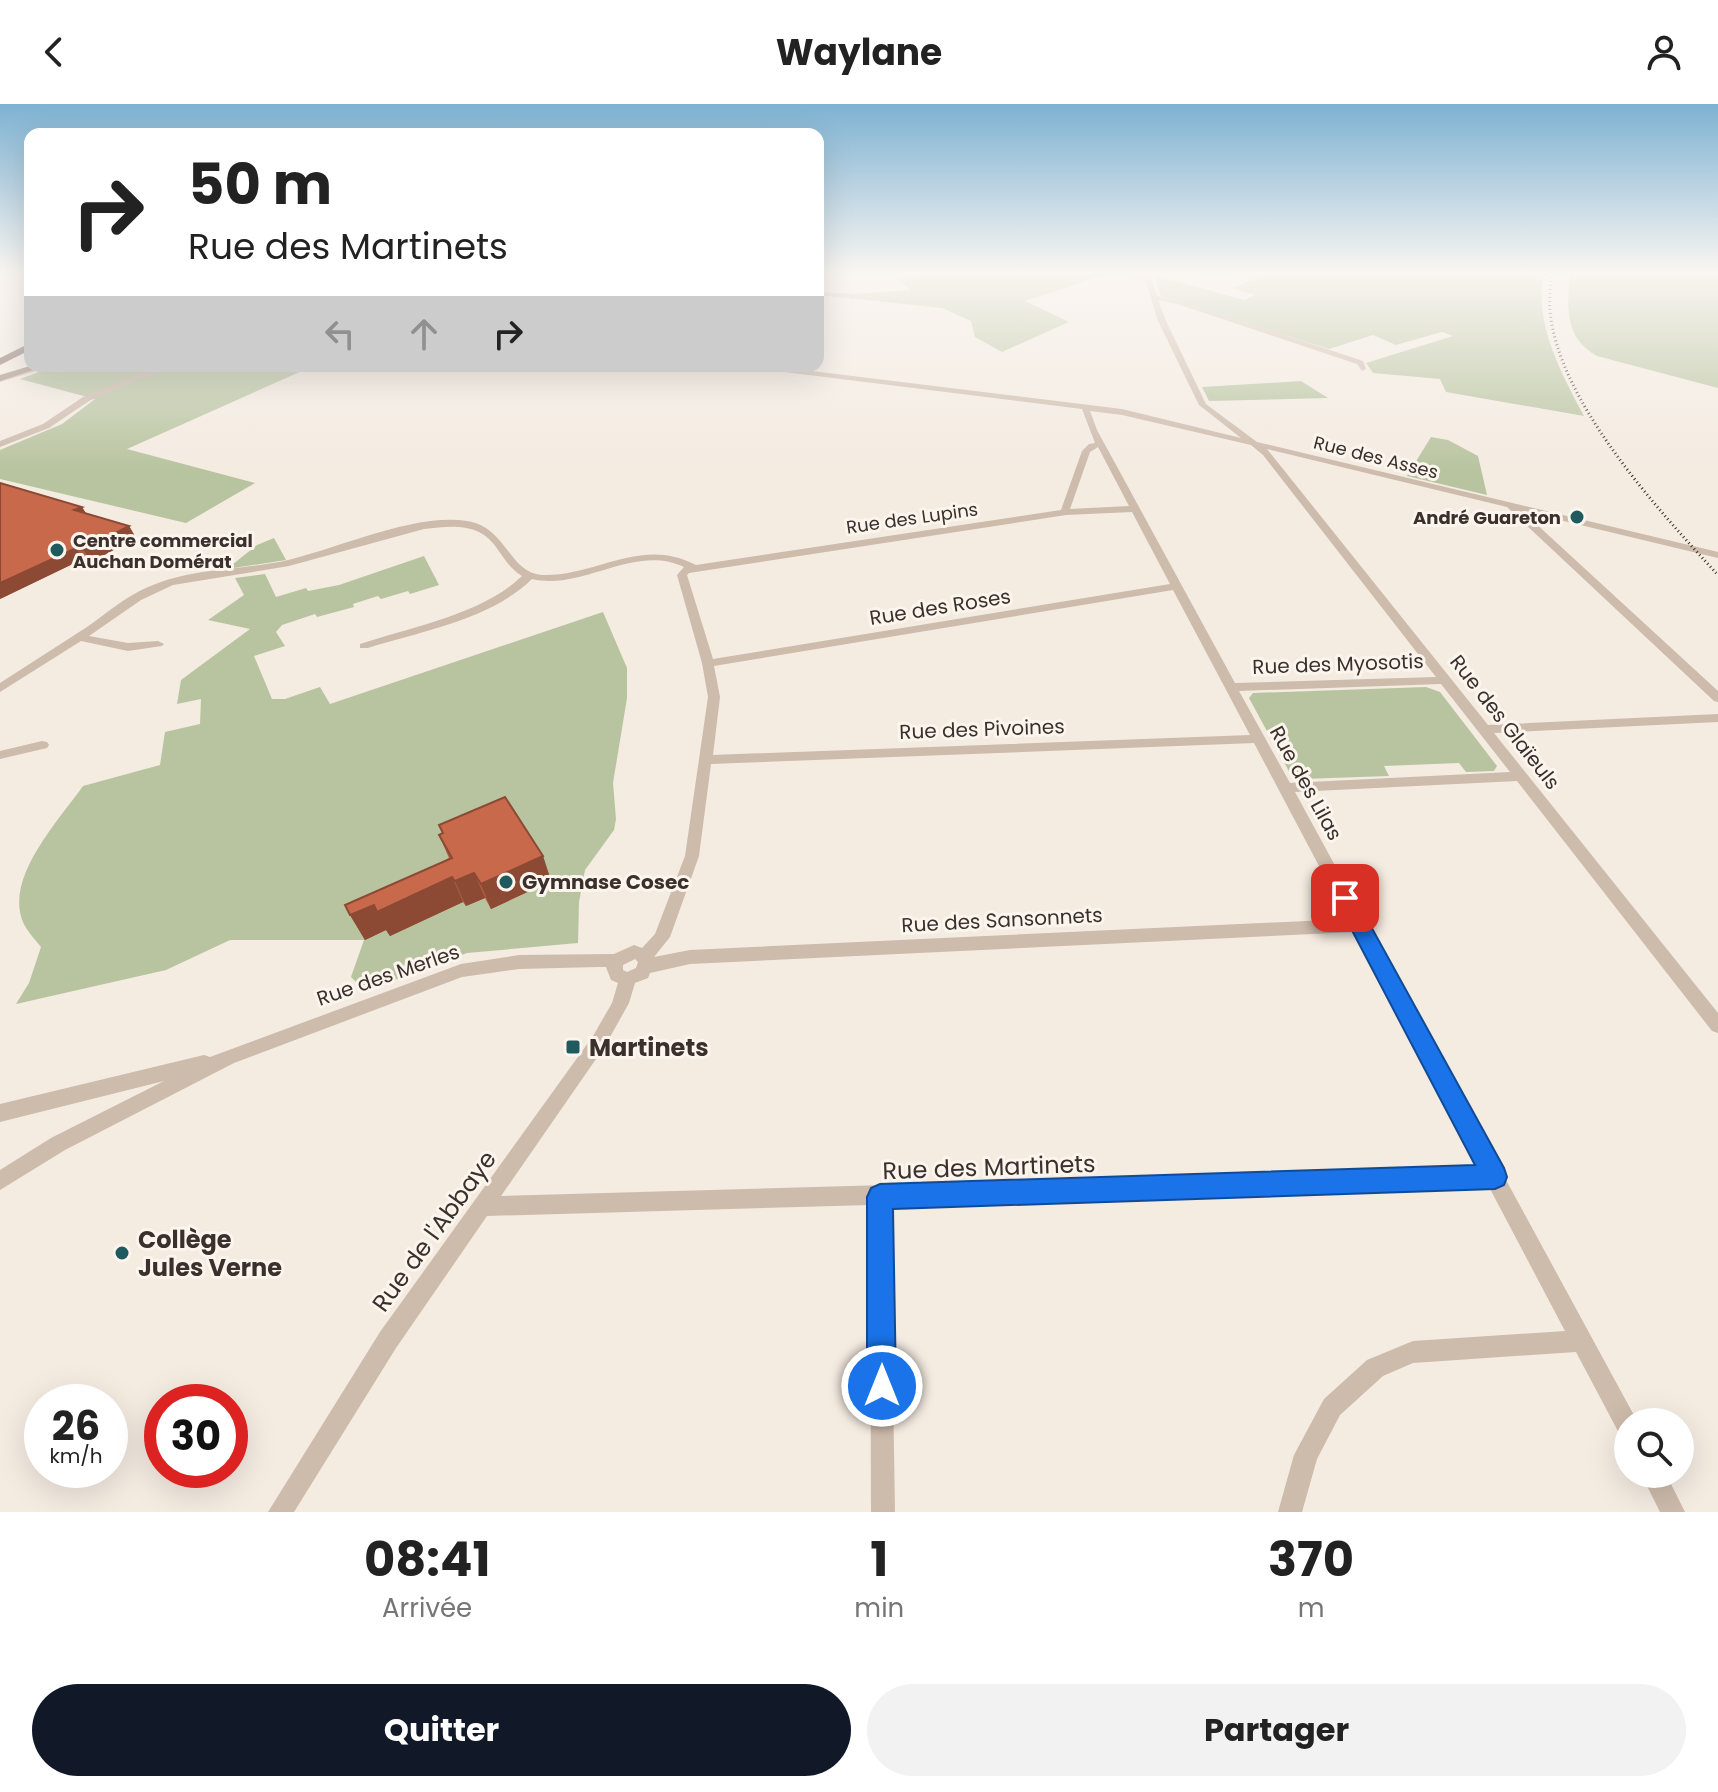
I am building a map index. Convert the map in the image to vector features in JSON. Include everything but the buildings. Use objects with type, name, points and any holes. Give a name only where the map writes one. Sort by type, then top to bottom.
[{"type":"main road","points":[[0,364],[24,351]]},
{"type":"main road","points":[[0,379],[24,371]]},
{"type":"street","name":"Rue des Asses","points":[[1170,339],[1203,405],[1258,445],[1718,555]]},
{"type":"street","points":[[1291,339],[1360,363],[1362,369]]},
{"type":"street","points":[[0,379],[25,372]]},
{"type":"street","points":[[0,444],[46,426],[86,399],[152,372]]},
{"type":"street","points":[[801,372],[1122,412],[1258,445]]},
{"type":"street","name":"Rue des Lilas","points":[[1085,407],[1231,687],[1618,1408]]},
{"type":"street","points":[[1066,512],[1065,507],[1086,451],[1102,444]]},
{"type":"street","name":"Rue des Glaïeuls","points":[[1258,445],[1718,1026]]},
{"type":"street","points":[[1511,506],[1718,698]]},
{"type":"street","name":"Rue des Lupins","points":[[692,567],[1066,512],[1137,509]]},
{"type":"street","points":[[0,688],[133,601],[168,583],[290,563],[440,524],[483,527],[494,535],[519,572],[529,576],[568,576],[604,565],[664,556],[681,559],[692,567],[682,575],[708,663],[714,697],[692,856],[679,895],[662,937],[646,962],[635,978],[617,975],[614,968],[616,961],[634,952],[646,962]]},
{"type":"street","points":[[364,646],[492,602],[522,586],[529,576]]},
{"type":"street","name":"Rue des Roses","points":[[708,663],[1178,586]]},
{"type":"street","points":[[78,637],[128,647],[158,644]]},
{"type":"street","name":"Rue des Myosotis","points":[[1231,687],[1446,680]]},
{"type":"street","points":[[1484,729],[1718,718]]},
{"type":"street","name":"Rue des Pivoines","points":[[707,760],[1259,739]]},
{"type":"street","points":[[0,755],[42,745]]},
{"type":"street","points":[[1286,788],[1522,776]]},
{"type":"street","name":"Rue des Sansonnets","points":[[646,962],[690,957],[1360,925]]},
{"type":"street","name":"Rue des Merles","points":[[0,1113],[228,1057],[484,966],[578,959],[616,961]]},
{"type":"street","name":"Rue de l'Abbaye","points":[[280,1512],[388,1340],[599,1041],[620,1006],[627,979]]},
{"type":"street","name":"Rue des Merles","points":[[0,1181],[58,1144],[228,1057]]},
{"type":"street","name":"Rue des Martinets","points":[[484,1206],[1495,1177]]},
{"type":"street","points":[[880,1197],[883,1512]]},
{"type":"street","points":[[1290,1512],[1306,1455],[1332,1407],[1375,1368],[1413,1352],[1582,1341]]},
{"type":"street","points":[[1660,1488],[1673,1512]]},
{"type":"green space","points":[[978,339],[1032,339],[1002,352]]},
{"type":"green space","points":[[1296,339],[1361,339],[1329,349]]},
{"type":"green space","points":[[1382,339],[1418,339],[1396,345]]},
{"type":"green space","points":[[1444,339],[1549,339],[1584,416],[1446,392],[1440,379],[1373,373],[1366,363]]},
{"type":"green space","points":[[1718,339],[1718,388],[1597,356],[1578,340]]},
{"type":"green space","points":[[39,372],[300,372],[127,449],[255,483],[186,523],[0,479],[0,450],[62,424],[95,399],[20,379]]},
{"type":"green space","points":[[1301,381],[1328,398],[1209,401],[1202,387]]},
{"type":"green space","points":[[1431,437],[1448,440],[1478,456],[1487,495],[1407,476]]},
{"type":"green space","points":[[274,538],[286,560],[227,569],[257,545]]},
{"type":"green space","points":[[424,556],[439,585],[410,594],[408,591],[381,599],[378,596],[353,604],[354,607],[317,617],[315,614],[282,625],[276,632],[285,646],[254,656],[272,699],[285,699],[320,687],[330,704],[603,612],[627,668],[627,698],[613,783],[614,830],[585,870],[579,902],[578,943],[467,953],[381,985],[359,985],[351,977],[364,940],[230,940],[166,970],[16,1004],[29,983],[41,947],[21,916],[19,899],[29,865],[83,786],[160,765],[165,732],[200,724],[201,699],[177,704],[181,680],[250,629],[208,620],[244,595],[235,578],[265,574],[276,597],[306,588],[308,591],[339,585]]},
{"type":"green space","points":[[1426,687],[1440,692],[1497,766],[1494,771],[1466,772],[1459,763],[1384,766],[1389,776],[1302,779],[1291,775],[1249,698],[1253,693]]},
{"type":"railway","points":[[1556,339],[1571,380],[1614,452],[1718,575]]},
{"type":"place","name":"André Guareton","points":[[1577,517]]},
{"type":"place","name":"Centre commercial Auchan Domérat","points":[[57,550]]},
{"type":"place","name":"Gymnase Cosec","points":[[506,882]]},
{"type":"place","name":"Martinets","points":[[573,1047]]},
{"type":"place","name":"Collège Jules Verne","points":[[122,1253]]},
{"type":"route","points":[[882,1386],[880,1197],[1495,1177],[1345,898]]}]
